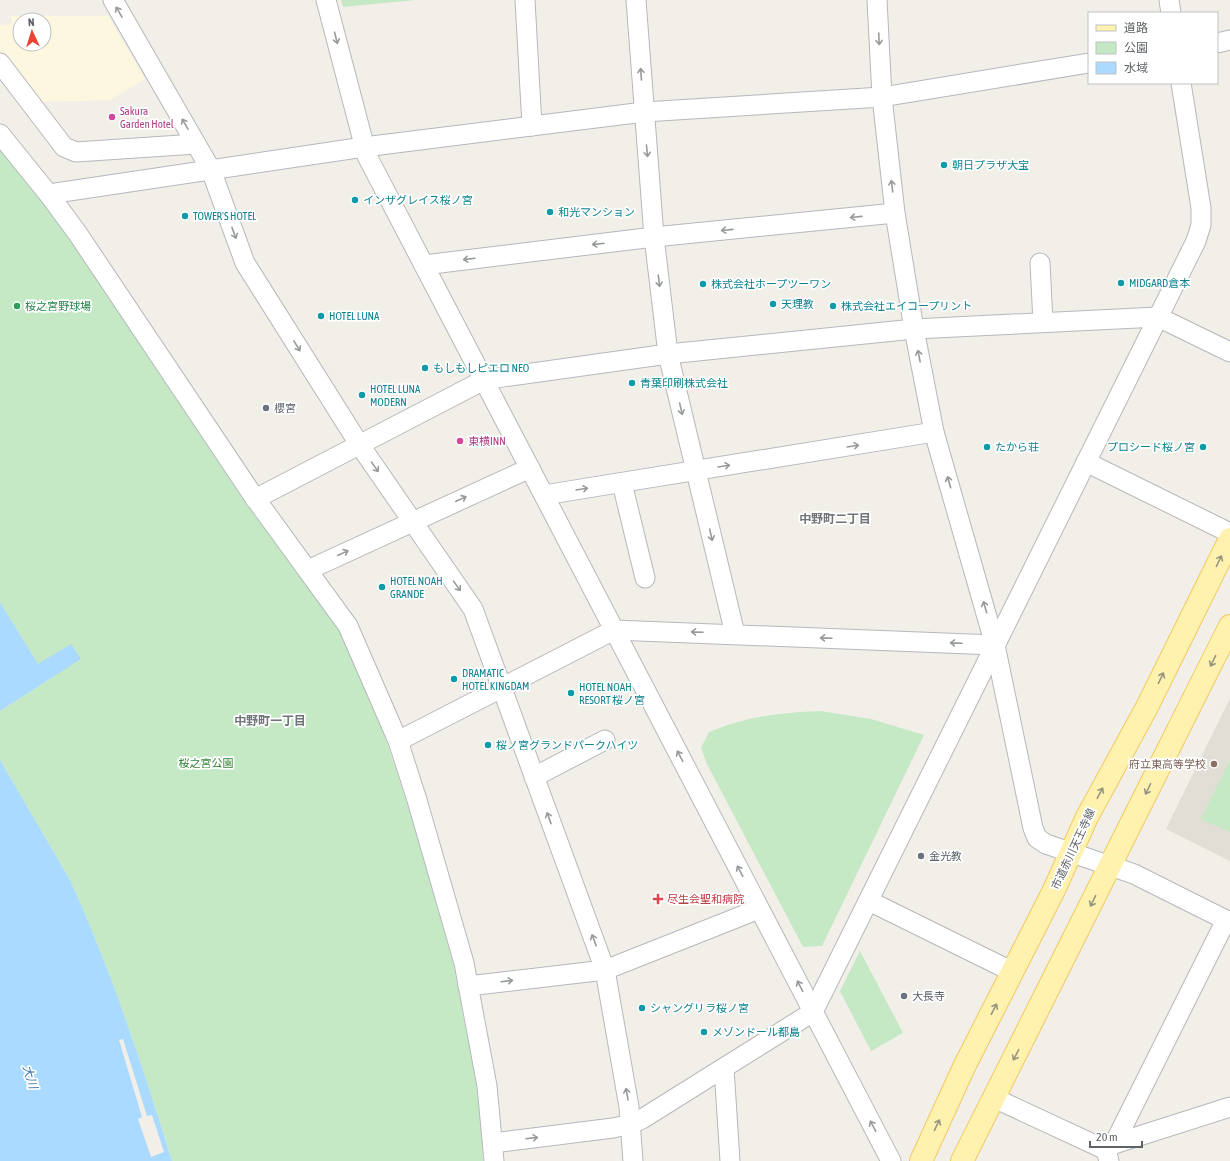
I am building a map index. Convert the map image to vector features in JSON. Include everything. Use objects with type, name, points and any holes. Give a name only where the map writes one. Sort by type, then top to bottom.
[{"type":"main road","name":"市道赤川天王寺線","points":[[921,1161],[964,1067],[1054,890],[1087,817],[1147,707],[1230,539]]},
{"type":"main road","points":[[962,1161],[1230,626]]},
{"type":"street","points":[[113,0],[211,170],[245,263],[359,444],[473,609],[605,970],[631,1124],[633,1161]]},
{"type":"street","points":[[326,0],[367,156],[891,1161]]},
{"type":"street","points":[[525,0],[532,126]]},
{"type":"street","points":[[636,0],[654,237],[668,354],[735,634]]},
{"type":"street","points":[[877,0],[882,97],[895,213],[914,329],[934,432],[995,645],[1033,828],[1040,841],[1134,874],[1228,921],[1110,1152]]},
{"type":"street","points":[[1169,0],[1171,12]]},
{"type":"street","points":[[1218,43],[1230,40]]},
{"type":"street","points":[[0,63],[64,147],[76,152],[196,144]]},
{"type":"street","points":[[49,194],[364,147],[644,112],[882,97],[1088,63]]},
{"type":"street","points":[[0,134],[49,194],[78,234],[255,498],[348,626],[398,741],[428,836],[464,963],[487,1086],[493,1152],[631,1124],[642,1119],[813,1012],[1196,241],[1201,225],[1199,197],[1181,84]]},
{"type":"street","points":[[424,265],[654,237],[895,213]]},
{"type":"street","points":[[1040,263],[1043,322]]},
{"type":"street","points":[[255,498],[484,380],[668,354],[914,329],[1158,317],[1230,352]]},
{"type":"street","points":[[544,495],[934,432]]},
{"type":"street","points":[[1086,462],[1230,533]]},
{"type":"street","points":[[308,570],[530,468]]},
{"type":"street","points":[[622,483],[644,578]]},
{"type":"street","points":[[398,741],[614,630],[995,645]]},
{"type":"street","points":[[534,777],[605,740]]},
{"type":"street","points":[[869,901],[1013,972]]},
{"type":"street","points":[[468,986],[605,970],[759,909]]},
{"type":"street","points":[[724,1068],[730,1161]]},
{"type":"street","points":[[994,1098],[1110,1152],[1230,1107]]},
{"type":"shaded area","points":[[52,16],[108,16],[145,79],[110,100],[39,102],[0,52],[0,25],[12,24],[12,52],[52,52]]},
{"type":"shaded area","name":"府立東高等学校","points":[[1230,698],[1230,861],[1166,829]]},
{"type":"green space","points":[[341,0],[416,0],[343,7]]},
{"type":"green space","name":"桜之宮公園","points":[[0,149],[58,220],[246,502],[338,627],[382,728],[410,812],[453,963],[474,1070],[481,1123],[483,1161],[172,1161],[126,1019],[70,880],[0,760],[0,711],[50,679],[38,664],[0,602]]},
{"type":"green space","points":[[820,711],[871,719],[924,735],[822,946],[803,947],[707,764],[701,748],[709,732],[737,722],[777,714]]},
{"type":"green space","points":[[1230,760],[1230,832],[1201,819]]},
{"type":"green space","points":[[860,951],[903,1033],[871,1051],[840,991]]},
{"type":"water","points":[[0,602],[38,664],[71,644],[81,659],[0,711]]},
{"type":"water","name":"大川","points":[[0,760],[70,880],[126,1019],[172,1161],[0,1161]]},
{"type":"pier","points":[[123,1039],[147,1116],[152,1115],[164,1152],[151,1157],[138,1119],[142,1117],[119,1040]]},
{"type":"place","name":"Sakura Garden Hotel","points":[[112,117]]},
{"type":"place","name":"朝日プラザ大宝","points":[[944,165]]},
{"type":"place","name":"インザグレイス桜ノ宮","points":[[355,200]]},
{"type":"place","name":"和光マンション","points":[[550,212]]},
{"type":"place","name":"TOWER'S HOTEL","points":[[185,216]]},
{"type":"place","name":"MIDGARD倉本","points":[[1121,283]]},
{"type":"place","name":"株式会社ホープツーワン","points":[[703,284]]},
{"type":"place","name":"天理教","points":[[773,304]]},
{"type":"place","name":"桜之宮野球場","points":[[17,306]]},
{"type":"place","name":"株式会社エイコープリント","points":[[833,306]]},
{"type":"place","name":"HOTEL LUNA","points":[[321,316]]},
{"type":"place","name":"もしもしピエロ NEO","points":[[425,368]]},
{"type":"place","name":"青葉印刷株式会社","points":[[632,383]]},
{"type":"place","name":"HOTEL LUNA MODERN","points":[[362,395]]},
{"type":"place","name":"櫻宮","points":[[266,408]]},
{"type":"place","name":"東横INN","points":[[460,441]]},
{"type":"place","name":"たから荘","points":[[987,447]]},
{"type":"place","name":"プロシード桜ノ宮","points":[[1203,447]]},
{"type":"place","name":"HOTEL NOAH GRANDE","points":[[382,587]]},
{"type":"place","name":"DRAMATIC HOTEL KINGDAM","points":[[454,679]]},
{"type":"place","name":"HOTEL NOAH RESORT 桜ノ宮","points":[[571,693]]},
{"type":"place","name":"桜ノ宮グランドパークハイツ","points":[[488,745]]},
{"type":"place","name":"府立東高等学校","points":[[1214,764]]},
{"type":"place","name":"金光教","points":[[921,856]]},
{"type":"place","name":"尽生会聖和病院","points":[[658,899]]},
{"type":"place","name":"大長寺","points":[[904,996]]},
{"type":"place","name":"シャングリラ桜ノ宮","points":[[642,1008]]},
{"type":"place","name":"メゾンドール都島","points":[[704,1032]]},
{"type":"district","name":"中野町二丁目","points":[[835,519]]},
{"type":"district","name":"中野町一丁目","points":[[270,721]]}]
